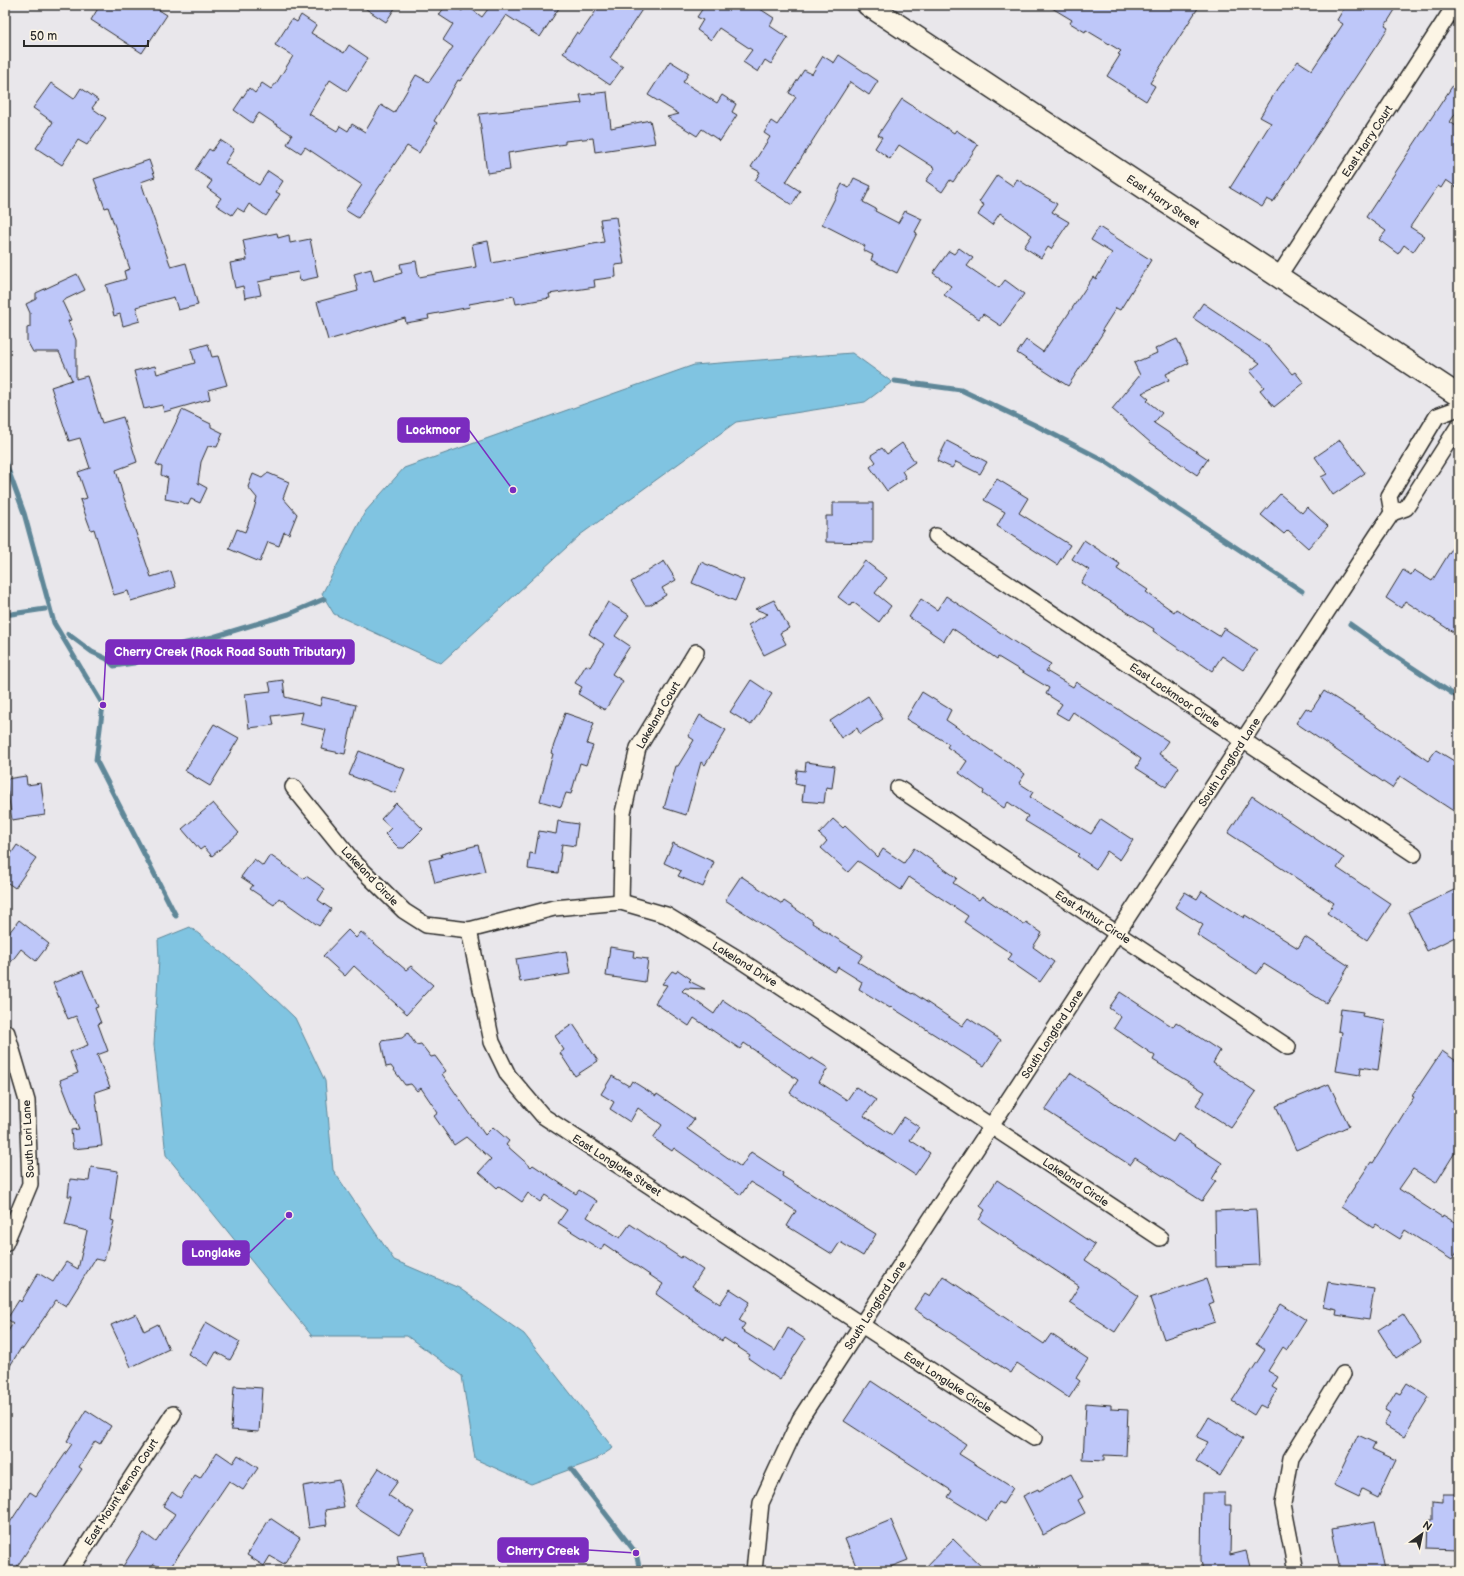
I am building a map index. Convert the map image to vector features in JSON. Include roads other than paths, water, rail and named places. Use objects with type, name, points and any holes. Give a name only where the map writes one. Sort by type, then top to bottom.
[{"type":"main road","name":"East Harry Street","points":[[868,5],[1459,396]]},
{"type":"street","name":"East Harry Court","points":[[1278,277],[1455,5]]},
{"type":"street","points":[[1392,513],[1389,496],[1437,416],[1459,408]]},
{"type":"street","name":"South Longford Lane","points":[[754,1571],[761,1503],[800,1420],[1392,513],[1406,508],[1459,425]]},
{"type":"street","name":"East Lockmoor Circle","points":[[936,536],[1414,854]]},
{"type":"street","name":"Lakeland Court","points":[[621,902],[623,813],[638,748],[696,652]]},
{"type":"street","name":"Lakeland Circle","points":[[293,787],[353,861],[404,911],[426,925],[469,930]]},
{"type":"street","name":"East Arthur Circle","points":[[898,788],[1288,1047]]},
{"type":"street","name":"Lakeland Drive","points":[[469,930],[554,908],[621,902],[666,916],[730,954],[992,1126]]},
{"type":"street","name":"East Longlake Street","points":[[469,930],[492,1042],[508,1075],[543,1116],[862,1325]]},
{"type":"street","name":"South Lori Lane","points":[[5,1244],[30,1184],[27,1101],[6,1033]]},
{"type":"street","name":"Lakeland Circle","points":[[992,1126],[1160,1238]]},
{"type":"street","name":"East Longlake Circle","points":[[862,1325],[1034,1438]]},
{"type":"street","points":[[1296,1571],[1283,1504],[1291,1458],[1343,1374]]},
{"type":"street","name":"East Mount Vernon Court","points":[[70,1571],[173,1414]]},
{"type":"water","points":[[852,353],[892,382],[865,402],[736,422],[580,535],[441,663],[334,614],[322,594],[365,512],[404,468],[694,365]]},
{"type":"water","points":[[190,927],[247,972],[295,1018],[325,1081],[333,1170],[394,1260],[459,1288],[524,1334],[613,1448],[595,1460],[531,1484],[475,1459],[462,1376],[407,1336],[312,1336],[166,1155],[154,1045],[159,959],[158,940]]},
{"type":"waterway","points":[[895,381],[961,390],[1037,426],[1105,461],[1302,591]]},
{"type":"waterway","points":[[5,461],[24,513],[54,623],[103,705],[96,760],[176,916]]},
{"type":"waterway","points":[[68,634],[92,652],[107,659],[114,666],[134,663],[157,652],[182,644],[213,637],[289,614],[324,599]]},
{"type":"waterway","points":[[5,615],[45,609]]},
{"type":"waterway","points":[[1350,624],[1459,698]]},
{"type":"waterway","points":[[571,1469],[636,1553],[640,1571]]},
{"type":"place","name":"Lockmoor","points":[[513,490]]},
{"type":"place","name":"Cherry Creek (Rock Road South Tributary)","points":[[103,705]]},
{"type":"place","name":"Longlake","points":[[289,1215]]},
{"type":"place","name":"Cherry Creek","points":[[636,1553]]}]
